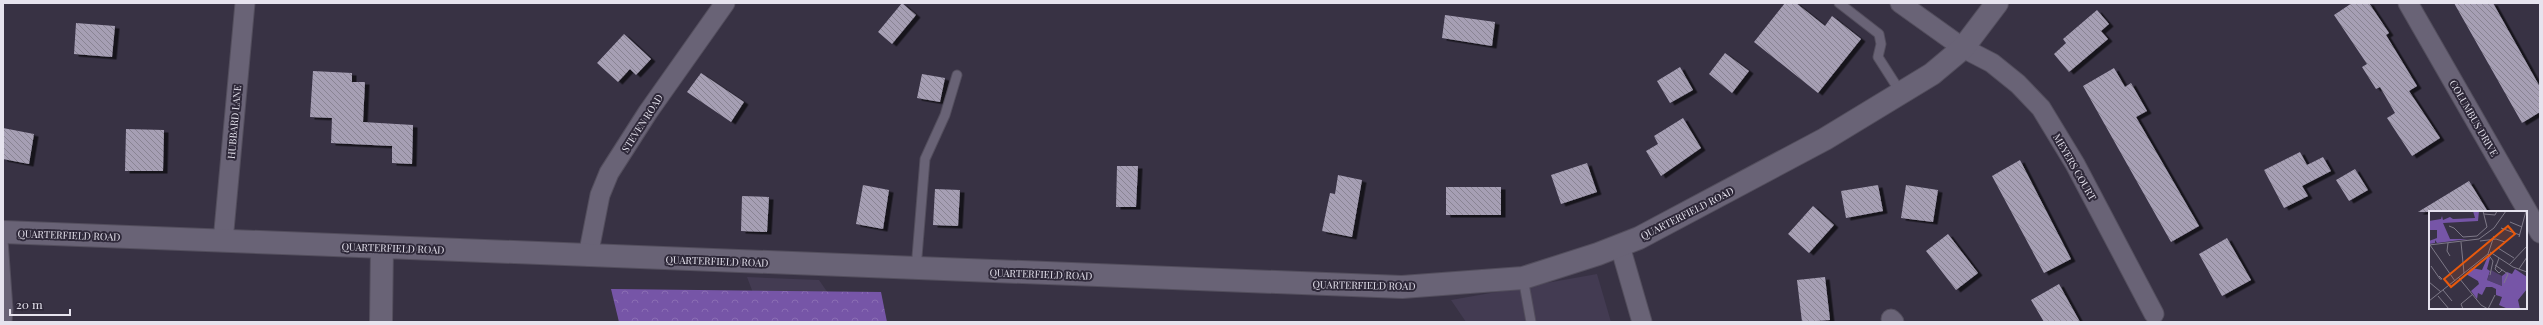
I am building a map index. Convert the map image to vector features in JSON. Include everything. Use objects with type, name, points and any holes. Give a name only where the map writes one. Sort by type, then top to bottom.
[{"type":"street","name":"HUBBARD LANE","points":[[223,241],[245,3]]},
{"type":"street","name":"STEVEN ROAD","points":[[588,256],[600,195],[609,173],[648,112],[725,3]]},
{"type":"street","name":"MEYERS COURT","points":[[1901,3],[1963,48],[1992,63],[2018,84],[2041,108],[2075,164],[2154,314]]},
{"type":"street","name":"QUARTERFIELD ROAD","points":[[3,232],[1402,287],[1523,278],[1620,246],[1763,173],[1901,93],[1932,74],[1963,48],[1997,3]]},
{"type":"street","name":"COLUMBUS DRIVE","points":[[2408,3],[2540,233]]},
{"type":"street","points":[[1620,246],[1642,322]]},
{"type":"street","points":[[381,322],[382,248]]},
{"type":"lane","points":[[1839,3],[1879,34],[1881,44],[1878,57],[1901,93]]},
{"type":"lane","points":[[916,269],[925,159],[945,115],[956,76]]},
{"type":"lane","points":[[3,240],[7,322]]},
{"type":"lane","points":[[1523,278],[1531,322]]},
{"type":"shaded area","points":[[1597,274],[1611,322],[1466,322],[1451,300]]},
{"type":"shaded area","points":[[747,277],[819,280],[848,322],[764,322]]},
{"type":"green space","points":[[611,289],[881,292],[887,322],[619,322]]},
{"type":"building","points":[[902,3],[916,15],[892,44],[878,32]]},
{"type":"building","points":[[1785,3],[1796,3],[1825,26],[1832,16],[1861,39],[1818,93],[1754,42]]},
{"type":"building","points":[[2352,3],[2369,3],[2389,33],[2386,35],[2417,86],[2409,91],[2440,138],[2412,156],[2387,118],[2395,113],[2380,87],[2376,89],[2362,67],[2367,64],[2334,15]]},
{"type":"building","points":[[2454,3],[2493,3],[2540,87],[2540,112],[2522,123]]},
{"type":"building","points":[[2097,10],[2109,24],[2101,31],[2108,39],[2069,72],[2054,54],[2066,43],[2063,39]]},
{"type":"building","points":[[1445,15],[1495,22],[1492,46],[1442,38]]},
{"type":"building","points":[[76,23],[115,26],[112,57],[74,54]]},
{"type":"building","points":[[624,34],[651,59],[636,75],[630,69],[618,82],[597,63]]},
{"type":"building","points":[[1725,53],[1749,71],[1732,93],[1709,74]]},
{"type":"building","points":[[1680,67],[1693,90],[1670,103],[1657,81]]},
{"type":"building","points":[[2114,68],[2125,87],[2131,83],[2147,111],[2136,117],[2199,226],[2171,242],[2083,86]]},
{"type":"building","points":[[313,71],[352,73],[352,82],[365,82],[363,122],[413,125],[412,164],[392,163],[392,146],[331,143],[332,118],[310,117]]},
{"type":"building","points":[[701,73],[744,102],[731,122],[687,92]]},
{"type":"building","points":[[922,74],[945,78],[940,102],[917,98]]},
{"type":"building","points":[[1683,118],[1701,148],[1661,176],[1646,151],[1658,144],[1654,136]]},
{"type":"building","points":[[3,128],[34,134],[29,164],[3,159]]},
{"type":"building","points":[[126,129],[164,130],[163,171],[125,171]]},
{"type":"building","points":[[2300,152],[2307,165],[2323,157],[2331,171],[2302,186],[2308,196],[2284,208],[2264,170]]},
{"type":"building","points":[[2020,160],[2071,259],[2044,273],[1992,176]]},
{"type":"building","points":[[1587,163],[1597,192],[1561,204],[1551,175]]},
{"type":"building","points":[[1117,166],[1138,166],[1136,207],[1116,207]]},
{"type":"building","points":[[2355,169],[2368,190],[2349,201],[2336,180]]},
{"type":"building","points":[[1338,175],[1362,180],[1352,237],[1322,231],[1330,193],[1335,194]]},
{"type":"building","points":[[2469,181],[2487,211],[2429,211],[2418,212]]},
{"type":"building","points":[[863,185],[889,190],[883,229],[856,224]]},
{"type":"building","points":[[1878,185],[1883,211],[1846,218],[1841,191]]},
{"type":"building","points":[[1906,185],[1938,190],[1933,222],[1901,218]]},
{"type":"building","points":[[1446,187],[1501,187],[1501,215],[1446,215]]},
{"type":"building","points":[[935,189],[960,190],[958,226],[933,225]]},
{"type":"building","points":[[742,196],[769,197],[767,232],[741,231]]},
{"type":"building","points":[[1813,206],[1834,225],[1809,253],[1788,234]]},
{"type":"building","points":[[1948,234],[1978,273],[1956,290],[1926,251]]},
{"type":"building","points":[[2227,238],[2251,280],[2222,296],[2199,254]]},
{"type":"building","points":[[1825,277],[1830,320],[1802,322],[1797,280]]},
{"type":"building","points":[[2059,284],[2080,322],[2044,322],[2031,300]]}]
